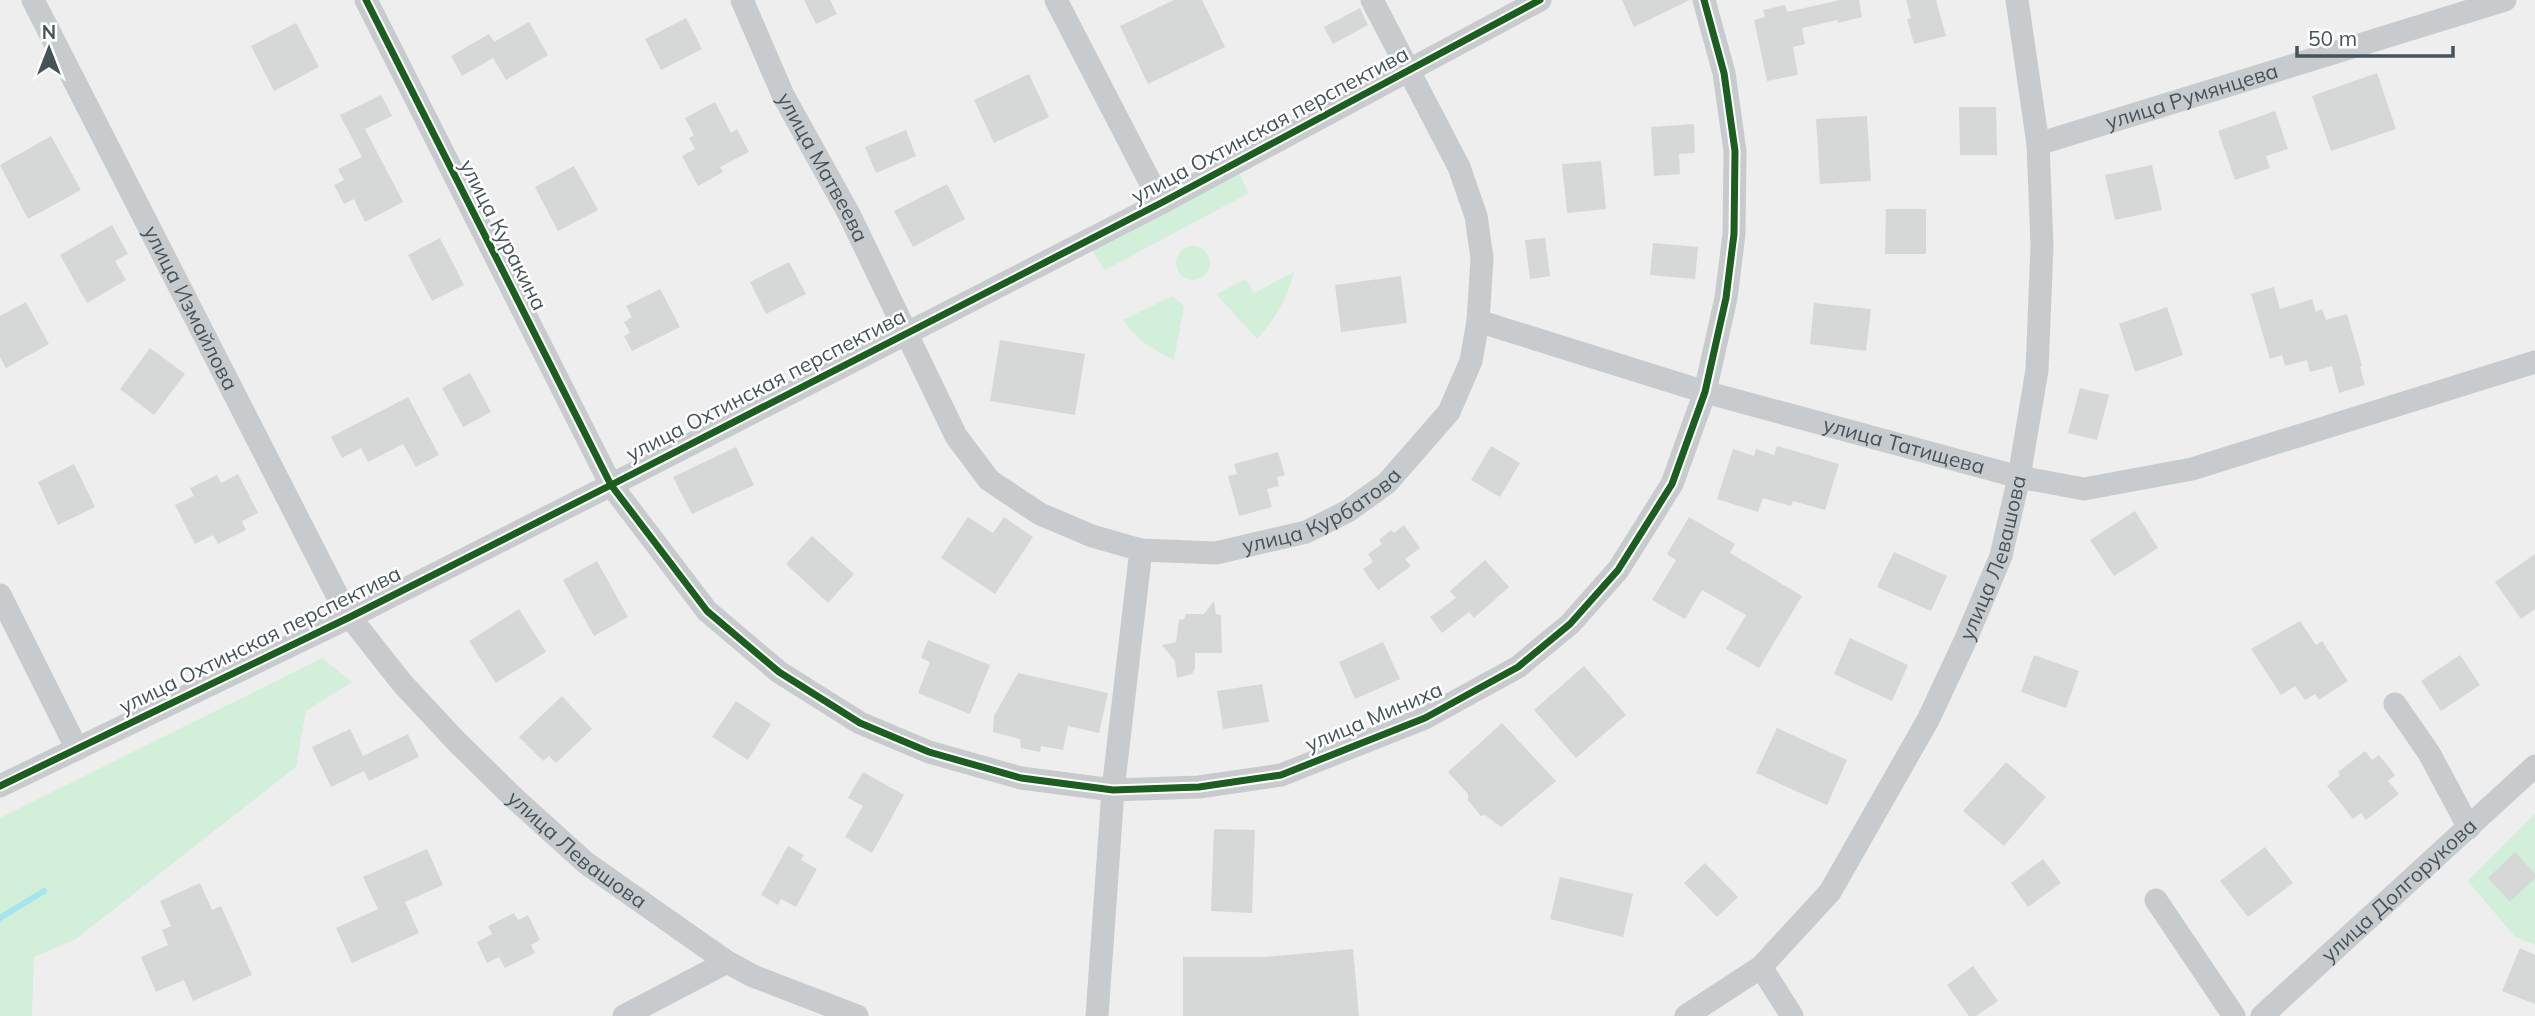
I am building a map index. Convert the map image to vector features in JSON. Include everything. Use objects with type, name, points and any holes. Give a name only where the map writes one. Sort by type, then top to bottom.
[{"type":"street","name":"улица Измайлова","points":[[33,0],[350,617]]},
{"type":"street","name":"улица Куракина","points":[[366,0],[611,485]]},
{"type":"street","name":"улица Матвеева","points":[[743,0],[783,94],[849,214],[907,332]]},
{"type":"street","points":[[1056,0],[1161,203]]},
{"type":"street","name":"улица Курбатова","points":[[907,332],[956,436],[989,480],[1040,514],[1092,537],[1141,550],[1216,553],[1306,532],[1348,511],[1387,483],[1449,412],[1471,361],[1478,320],[1482,258],[1476,216],[1459,167],[1372,0]]},
{"type":"street","name":"улица Охтинская перспектива","points":[[0,786],[350,617],[611,485],[1161,203],[1540,0]]},
{"type":"street","name":"улица Миниха","points":[[611,485],[707,611],[779,672],[860,723],[929,752],[1021,778],[1113,790],[1199,787],[1281,775],[1425,718],[1518,667],[1570,624],[1618,570],[1671,484],[1705,392],[1726,298],[1734,234],[1735,151],[1724,73],[1704,0]]},
{"type":"street","name":"улица Левашова","points":[[1686,1016],[1761,967],[1830,892],[1928,720],[2001,556],[2019,477],[2037,370],[2042,246],[2038,144],[2017,0]]},
{"type":"street","name":"улица Румянцева","points":[[2038,144],[2505,0]]},
{"type":"street","name":"улица Татищева","points":[[1478,320],[1705,392],[2019,477],[2084,489],[2192,469],[2535,362]]},
{"type":"street","points":[[1097,1016],[1113,790],[1141,550]]},
{"type":"street","points":[[0,595],[77,749]]},
{"type":"street","name":"улица Левашова","points":[[350,617],[402,683],[456,741],[586,863],[727,962],[753,976],[857,1016]]},
{"type":"street","points":[[2395,704],[2429,754],[2469,828]]},
{"type":"street","name":"улица Долгорукова","points":[[2262,1016],[2535,766]]},
{"type":"street","points":[[2155,900],[2234,1016]]},
{"type":"street","points":[[624,1016],[727,962]]},
{"type":"street","points":[[1761,967],[1792,1016]]},
{"type":"green space","points":[[1234,170],[1240,175],[1249,193],[1105,270],[1093,252],[1095,241]]},
{"type":"green space","points":[[1193,246],[1205,251],[1210,263],[1205,275],[1193,280],[1181,275],[1176,263],[1181,251]]},
{"type":"green space","points":[[1294,272],[1280,308],[1257,339],[1216,294],[1246,279],[1254,293]]},
{"type":"green space","points":[[1172,296],[1184,306],[1174,360],[1146,344],[1123,320]]},
{"type":"green space","points":[[322,658],[352,682],[306,711],[296,767],[76,939],[34,957],[32,1016],[0,1016],[0,818]]},
{"type":"green space","points":[[2535,814],[2535,945],[2515,937],[2468,881]]},
{"type":"building","points":[[804,0],[830,0],[837,14],[816,24]]},
{"type":"building","points":[[1174,0],[1202,0],[1225,47],[1148,84],[1120,26]]},
{"type":"building","points":[[1622,0],[1690,0],[1634,27]]},
{"type":"building","points":[[1840,0],[1859,0],[1862,17],[1802,28],[1805,44],[1793,47],[1798,75],[1767,81],[1754,20],[1765,17],[1763,10],[1785,5],[1787,12]]},
{"type":"building","points":[[1906,0],[1936,0],[1946,36],[1914,44],[1907,19],[1911,18]]},
{"type":"building","points":[[1360,8],[1368,25],[1333,44],[1324,27]]},
{"type":"building","points":[[686,18],[702,49],[661,70],[645,39]]},
{"type":"building","points":[[529,22],[548,55],[506,80],[493,58],[462,76],[451,56],[489,34],[494,42]]},
{"type":"building","points":[[296,23],[319,67],[274,91],[251,46]]},
{"type":"building","points":[[2377,73],[2396,129],[2331,151],[2312,96]]},
{"type":"building","points":[[1029,74],[1049,117],[994,143],[974,100]]},
{"type":"building","points":[[381,95],[392,116],[365,129],[403,202],[365,222],[354,199],[344,204],[334,185],[344,180],[338,169],[362,157],[340,115]]},
{"type":"building","points":[[715,102],[731,133],[737,129],[749,152],[720,167],[723,172],[698,186],[682,156],[695,149],[689,138],[694,135],[685,118]]},
{"type":"building","points":[[1959,107],[1996,107],[1997,155],[1960,155]]},
{"type":"building","points":[[2275,111],[2288,149],[2266,156],[2270,168],[2235,180],[2218,131]]},
{"type":"building","points":[[1867,116],[1871,181],[1820,184],[1816,119]]},
{"type":"building","points":[[1694,124],[1695,153],[1679,154],[1680,174],[1654,176],[1651,127]]},
{"type":"building","points":[[906,130],[916,156],[876,173],[865,147]]},
{"type":"building","points":[[51,136],[81,190],[28,219],[0,165]]},
{"type":"building","points":[[1601,161],[1606,209],[1567,213],[1562,164]]},
{"type":"building","points":[[2152,165],[2162,210],[2115,220],[2105,175]]},
{"type":"building","points":[[574,166],[598,210],[558,231],[535,187]]},
{"type":"building","points":[[947,184],[965,219],[913,247],[894,211]]},
{"type":"building","points":[[1886,209],[1926,209],[1926,254],[1885,254]]},
{"type":"building","points":[[112,225],[128,254],[115,261],[126,280],[87,303],[60,255]]},
{"type":"building","points":[[440,238],[464,285],[432,301],[408,255]]},
{"type":"building","points":[[1545,238],[1550,276],[1530,279],[1525,240]]},
{"type":"building","points":[[1653,243],[1698,247],[1695,279],[1650,275]]},
{"type":"building","points":[[789,262],[806,294],[766,314],[750,282]]},
{"type":"building","points":[[1401,276],[1407,323],[1341,332],[1335,285]]},
{"type":"building","points":[[2274,287],[2280,309],[2312,299],[2316,312],[2322,309],[2326,320],[2347,314],[2365,385],[2339,393],[2332,366],[2310,372],[2307,360],[2285,366],[2282,355],[2270,359],[2251,294]]},
{"type":"building","points":[[660,289],[680,327],[632,351],[624,336],[630,333],[624,322],[632,317],[626,306]]},
{"type":"building","points":[[26,302],[49,344],[6,368],[0,357],[0,316]]},
{"type":"building","points":[[1814,303],[1871,309],[1866,351],[1810,344]]},
{"type":"building","points":[[2167,307],[2183,355],[2135,372],[2119,324]]},
{"type":"building","points":[[1000,340],[1085,354],[1075,415],[990,401]]},
{"type":"building","points":[[150,348],[185,374],[154,415],[120,389]]},
{"type":"building","points":[[470,373],[491,412],[463,427],[442,388]]},
{"type":"building","points":[[2080,388],[2109,395],[2097,440],[2068,433]]},
{"type":"building","points":[[408,397],[439,455],[416,467],[403,444],[368,462],[361,448],[342,458],[331,437]]},
{"type":"building","points":[[1491,446],[1520,463],[1500,497],[1471,480]]},
{"type":"building","points":[[1777,446],[1839,464],[1825,510],[1793,501],[1791,506],[1763,498],[1758,512],[1717,499],[1733,449],[1754,456],[1756,449],[1774,455]]},
{"type":"building","points":[[736,447],[754,485],[692,514],[673,477]]},
{"type":"building","points":[[1278,452],[1285,475],[1277,477],[1279,486],[1267,489],[1272,507],[1239,516],[1228,476],[1237,474],[1234,464]]},
{"type":"building","points":[[74,464],[95,507],[58,525],[38,482]]},
{"type":"building","points":[[238,474],[258,513],[242,521],[246,530],[218,544],[213,535],[195,544],[175,505],[194,496],[190,488],[217,475],[221,483]]},
{"type":"building","points":[[2135,511],[2158,548],[2114,576],[2090,540]]},
{"type":"building","points":[[968,517],[993,533],[1004,517],[1033,537],[995,594],[941,558]]},
{"type":"building","points":[[1689,517],[1735,544],[1730,553],[1802,596],[1759,668],[1726,649],[1746,615],[1702,590],[1685,619],[1652,600],[1676,560],[1667,554]]},
{"type":"building","points":[[1404,525],[1420,548],[1405,559],[1411,566],[1378,590],[1363,569],[1373,562],[1368,554],[1382,544],[1379,540],[1391,530],[1394,533]]},
{"type":"building","points":[[812,536],[854,574],[828,603],[786,564]]},
{"type":"building","points":[[1894,552],[1947,576],[1931,611],[1877,587]]},
{"type":"building","points":[[2535,554],[2535,609],[2521,619],[2495,582]]},
{"type":"building","points":[[1485,560],[1509,587],[1474,618],[1469,612],[1442,633],[1430,617],[1456,598],[1450,591]]},
{"type":"building","points":[[597,561],[628,617],[594,636],[563,580]]},
{"type":"building","points":[[1214,601],[1216,614],[1221,615],[1222,653],[1195,653],[1195,668],[1192,674],[1177,678],[1175,661],[1162,645],[1176,642],[1179,620],[1184,619],[1186,614],[1204,614]]},
{"type":"building","points":[[519,609],[546,652],[496,683],[469,641]]},
{"type":"building","points":[[2300,621],[2316,645],[2322,641],[2348,681],[2319,700],[2315,694],[2305,700],[2295,686],[2281,695],[2251,649]]},
{"type":"building","points":[[1850,638],[1908,665],[1892,701],[1834,674]]},
{"type":"building","points":[[928,640],[990,665],[970,714],[918,693],[930,662],[921,658]]},
{"type":"building","points":[[1383,642],[1400,679],[1355,699],[1339,662]]},
{"type":"building","points":[[2034,655],[2079,671],[2066,708],[2021,692]]},
{"type":"building","points":[[2460,655],[2480,685],[2441,711],[2421,681]]},
{"type":"building","points":[[1584,666],[1626,715],[1576,758],[1534,710]]},
{"type":"building","points":[[1018,673],[1108,693],[1099,733],[1068,726],[1063,750],[1041,746],[1040,752],[1021,748],[1020,739],[993,732],[994,716]]},
{"type":"building","points":[[1262,684],[1269,722],[1223,729],[1217,691]]},
{"type":"building","points":[[562,696],[592,729],[556,763],[549,756],[543,761],[519,737]]},
{"type":"building","points":[[736,701],[771,724],[748,760],[712,737]]},
{"type":"building","points":[[1502,723],[1556,781],[1501,827],[1485,815],[1481,816],[1468,800],[1468,794],[1448,772]]},
{"type":"building","points":[[1777,728],[1847,760],[1827,805],[1756,773]]},
{"type":"building","points":[[350,729],[363,756],[408,734],[419,757],[369,781],[364,771],[331,787],[312,747]]},
{"type":"building","points":[[2365,751],[2372,760],[2379,755],[2395,775],[2388,781],[2399,794],[2366,820],[2361,813],[2353,819],[2327,786],[2340,775],[2338,772]]},
{"type":"building","points":[[2006,762],[2046,797],[2004,846],[1963,811]]},
{"type":"building","points":[[863,772],[904,795],[872,853],[845,837],[863,806],[848,798]]},
{"type":"building","points":[[1214,829],[1255,830],[1252,913],[1211,911]]},
{"type":"building","points":[[788,846],[804,855],[801,860],[817,869],[796,907],[781,899],[778,905],[761,895]]},
{"type":"building","points":[[2265,847],[2293,883],[2248,917],[2220,881]]},
{"type":"building","points":[[427,849],[443,885],[405,902],[419,933],[352,963],[336,928],[378,909],[363,877]]},
{"type":"building","points":[[2515,852],[2535,874],[2535,878],[2510,902],[2488,878]]},
{"type":"building","points":[[2043,859],[2061,883],[2028,907],[2011,883]]},
{"type":"building","points":[[1705,863],[1738,897],[1717,917],[1684,883]]},
{"type":"building","points":[[1560,877],[1633,894],[1623,937],[1550,919]]},
{"type":"building","points":[[200,883],[212,910],[221,906],[252,975],[193,1001],[184,980],[156,992],[141,957],[168,945],[162,930],[171,926],[160,901]]},
{"type":"building","points":[[514,913],[518,920],[528,915],[540,940],[531,945],[535,953],[505,968],[499,957],[487,963],[477,942],[492,934],[488,926]]},
{"type":"building","points":[[2520,948],[2535,955],[2535,1004],[2502,991]]},
{"type":"building","points":[[1353,949],[1359,1016],[1183,1016],[1183,957],[1265,957]]},
{"type":"building","points":[[1973,966],[1998,1001],[1976,1016],[1969,1016],[1947,985]]},
{"type":"waterway","points":[[0,918],[44,891]]},
{"type":"cycle path","points":[[366,0],[611,485],[707,611],[779,672],[860,723],[929,752],[1021,778],[1113,790],[1199,787],[1281,775],[1425,718],[1518,667],[1570,624],[1618,570],[1672,484],[1705,392],[1726,298],[1734,234],[1735,151],[1724,73],[1704,0]]},
{"type":"cycle path","points":[[0,786],[350,617],[611,485],[1161,203],[1540,0]]}]
